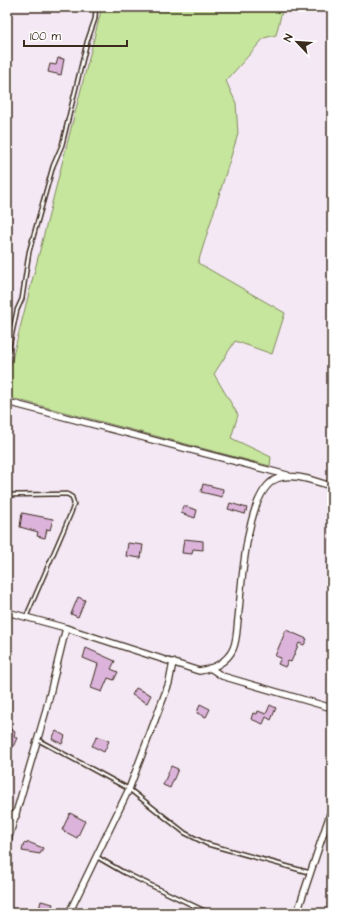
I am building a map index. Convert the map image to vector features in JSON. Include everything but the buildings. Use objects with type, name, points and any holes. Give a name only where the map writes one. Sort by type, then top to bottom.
[{"type":"street","points":[[7,402],[332,486]]},
{"type":"street","points":[[7,612],[66,628],[199,671],[221,664],[226,660],[235,644],[248,541],[257,501],[262,490],[269,482],[277,478],[294,476]]},
{"type":"street","points":[[7,844],[38,740],[66,628]]},
{"type":"street","points":[[69,913],[129,789],[169,682],[173,662]]},
{"type":"street","points":[[210,668],[222,676],[332,708]]},
{"type":"street","points":[[297,913],[332,808]]},
{"type":"street","points":[[7,812],[16,816]]},
{"type":"lane","points":[[7,357],[17,310],[22,299],[29,252],[53,166],[62,145],[87,42],[95,19],[96,7]]},
{"type":"lane","points":[[7,495],[67,494],[74,500],[71,513],[26,617]]},
{"type":"lane","points":[[38,740],[129,789],[185,833],[207,844],[311,873]]},
{"type":"lane","points":[[97,856],[123,872],[209,913]]},
{"type":"green space","points":[[102,7],[283,7],[276,35],[264,38],[226,81],[236,103],[238,134],[198,263],[285,313],[272,354],[235,341],[214,374],[238,415],[231,438],[271,457],[270,466],[7,397],[7,379]]}]
